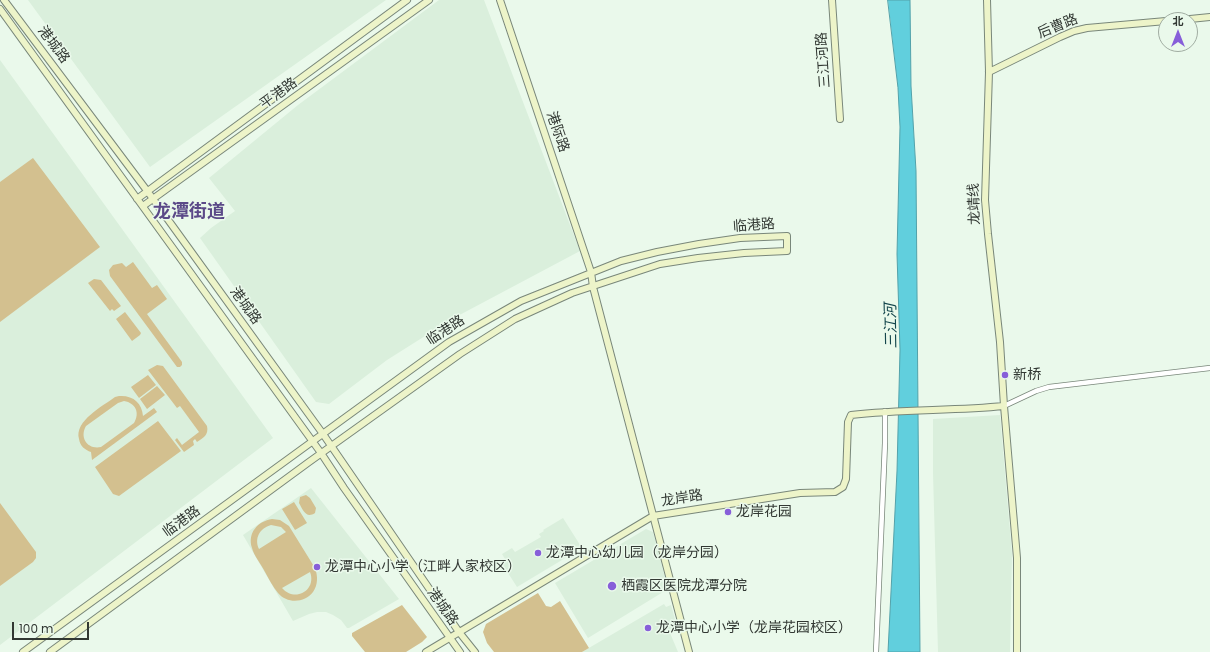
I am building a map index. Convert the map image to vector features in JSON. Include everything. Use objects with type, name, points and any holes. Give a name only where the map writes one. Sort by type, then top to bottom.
[{"type":"main road","name":"港城路","points":[[4,0],[148,192],[323,434],[459,632],[475,652]]},
{"type":"main road","name":"平港路","points":[[137,198],[148,192],[407,0]]},
{"type":"main road","name":"平港路","points":[[143,206],[429,0]]},
{"type":"main road","name":"港际路","points":[[500,0],[591,272],[593,286],[689,652]]},
{"type":"main road","name":"三江河路","points":[[832,0],[840,119]]},
{"type":"main road","name":"龙靖线","points":[[987,0],[989,72],[985,200],[1000,342],[1017,558],[1017,652]]},
{"type":"main road","name":"港城路","points":[[0,10],[321,453],[460,652]]},
{"type":"main road","points":[[1198,19],[1210,18]]},
{"type":"main road","name":"后曹路","points":[[989,72],[1074,31],[1087,28],[1158,22]]},
{"type":"main road","name":"临港路","points":[[23,652],[449,342],[521,300],[621,261],[657,252],[740,238],[787,236],[787,251],[713,256],[660,264],[572,293],[515,319],[460,354],[321,453],[50,652]]},
{"type":"main road","points":[[885,411],[966,410],[1004,406]]},
{"type":"main road","name":"龙岸路","points":[[426,652],[653,516],[800,493],[835,492],[843,487],[846,479],[848,422],[851,415],[885,411]]},
{"type":"street","points":[[1004,406],[1036,391],[1049,387],[1210,368]]},
{"type":"street","points":[[876,652],[885,411]]},
{"type":"shaded area","points":[[28,0],[386,0],[150,167]]},
{"type":"shaded area","points":[[439,0],[484,0],[580,251],[452,319],[387,360],[329,404],[316,402],[200,238],[235,211],[209,178],[298,105]]},
{"type":"shaded area","points":[[0,60],[273,438],[0,645]]},
{"type":"shaded area","points":[[33,158],[100,247],[0,322],[0,182]]},
{"type":"shaded area","points":[[133,262],[152,288],[157,285],[167,299],[147,314],[182,362],[180,367],[177,367],[110,276],[109,270],[113,265],[122,263],[126,267]]},
{"type":"shaded area","points":[[94,279],[101,280],[121,306],[114,311],[112,309],[110,311],[88,283]]},
{"type":"shaded area","points":[[125,312],[141,333],[132,341],[116,319]]},
{"type":"shaded area","points":[[157,365],[163,366],[207,426],[205,436],[197,442],[195,439],[193,441],[194,445],[184,452],[175,440],[177,438],[182,445],[199,432],[180,406],[177,408],[148,370]]},
{"type":"shaded area","points":[[148,375],[156,385],[139,398],[131,387]]},
{"type":"shaded area","points":[[157,386],[165,395],[147,409],[140,399]]},
{"type":"shaded area","points":[[124,396],[132,398],[141,407],[143,416],[154,408],[157,412],[92,460],[91,452],[80,444],[79,432],[81,426],[97,409],[115,397]],"holes":[[[124,401],[134,406],[137,412],[134,423],[101,447],[92,447],[89,445],[84,439],[84,430],[86,426],[118,403]]]},
{"type":"shaded area","points":[[1000,415],[1012,554],[1010,652],[938,652],[933,419]]},
{"type":"shaded area","points":[[158,421],[181,451],[119,496],[113,494],[95,467]]},
{"type":"shaded area","name":"龙潭中心小学（江畔人家校区）","points":[[311,488],[399,599],[349,628],[347,628],[341,620],[326,612],[309,614],[293,621],[243,535]]},
{"type":"shaded area","points":[[306,495],[310,498],[316,508],[315,513],[312,515],[305,513],[299,503],[300,497]]},
{"type":"shaded area","points":[[294,502],[307,523],[295,530],[282,509]]},
{"type":"shaded area","points":[[0,503],[36,552],[36,558],[33,562],[0,586]]},
{"type":"shaded area","name":"龙潭中心幼儿园（龙岸分园）","points":[[563,518],[582,548],[517,587],[501,562],[505,559],[502,554],[512,548],[515,552],[541,537],[539,534],[544,531],[543,530]]},
{"type":"shaded area","points":[[267,520],[280,520],[289,526],[315,568],[317,583],[310,596],[296,601],[282,597],[274,588],[254,554],[251,543],[252,533],[258,525]],"holes":[[[271,525],[281,527],[286,532],[259,549],[257,541],[259,534],[264,528]],[[310,572],[310,584],[308,589],[304,592],[293,594],[282,588]]]},
{"type":"shaded area","name":"栖霞区医院龙潭分院","points":[[646,529],[653,532],[668,589],[588,638],[555,583]]},
{"type":"shaded area","points":[[538,593],[546,606],[551,607],[560,601],[589,648],[582,652],[494,652],[487,643],[483,632],[486,624]]},
{"type":"shaded area","name":"龙潭中心小学（龙岸花园校区）","points":[[664,604],[666,607],[671,605],[676,623],[670,633],[678,652],[582,652]]},
{"type":"shaded area","points":[[402,605],[427,637],[406,652],[365,652],[352,636],[352,633]]},
{"type":"water","points":[[888,0],[910,0],[911,86],[916,171],[920,652],[888,652],[897,471],[900,350],[897,254],[900,127],[898,88]]},
{"type":"place","name":"新桥","points":[[1005,375]]},
{"type":"place","name":"龙岸花园","points":[[728,512]]},
{"type":"place","name":"龙潭中心幼儿园（龙岸分园）","points":[[538,553]]},
{"type":"place","name":"龙潭中心小学（江畔人家校区）","points":[[317,567]]},
{"type":"place","name":"栖霞区医院龙潭分院","points":[[612,586]]},
{"type":"place","name":"龙潭中心小学（龙岸花园校区）","points":[[648,628]]},
{"type":"district","name":"龙潭街道","points":[[189,212]]},
{"type":"water label","name":"三江河","points":[[892,326]]}]
